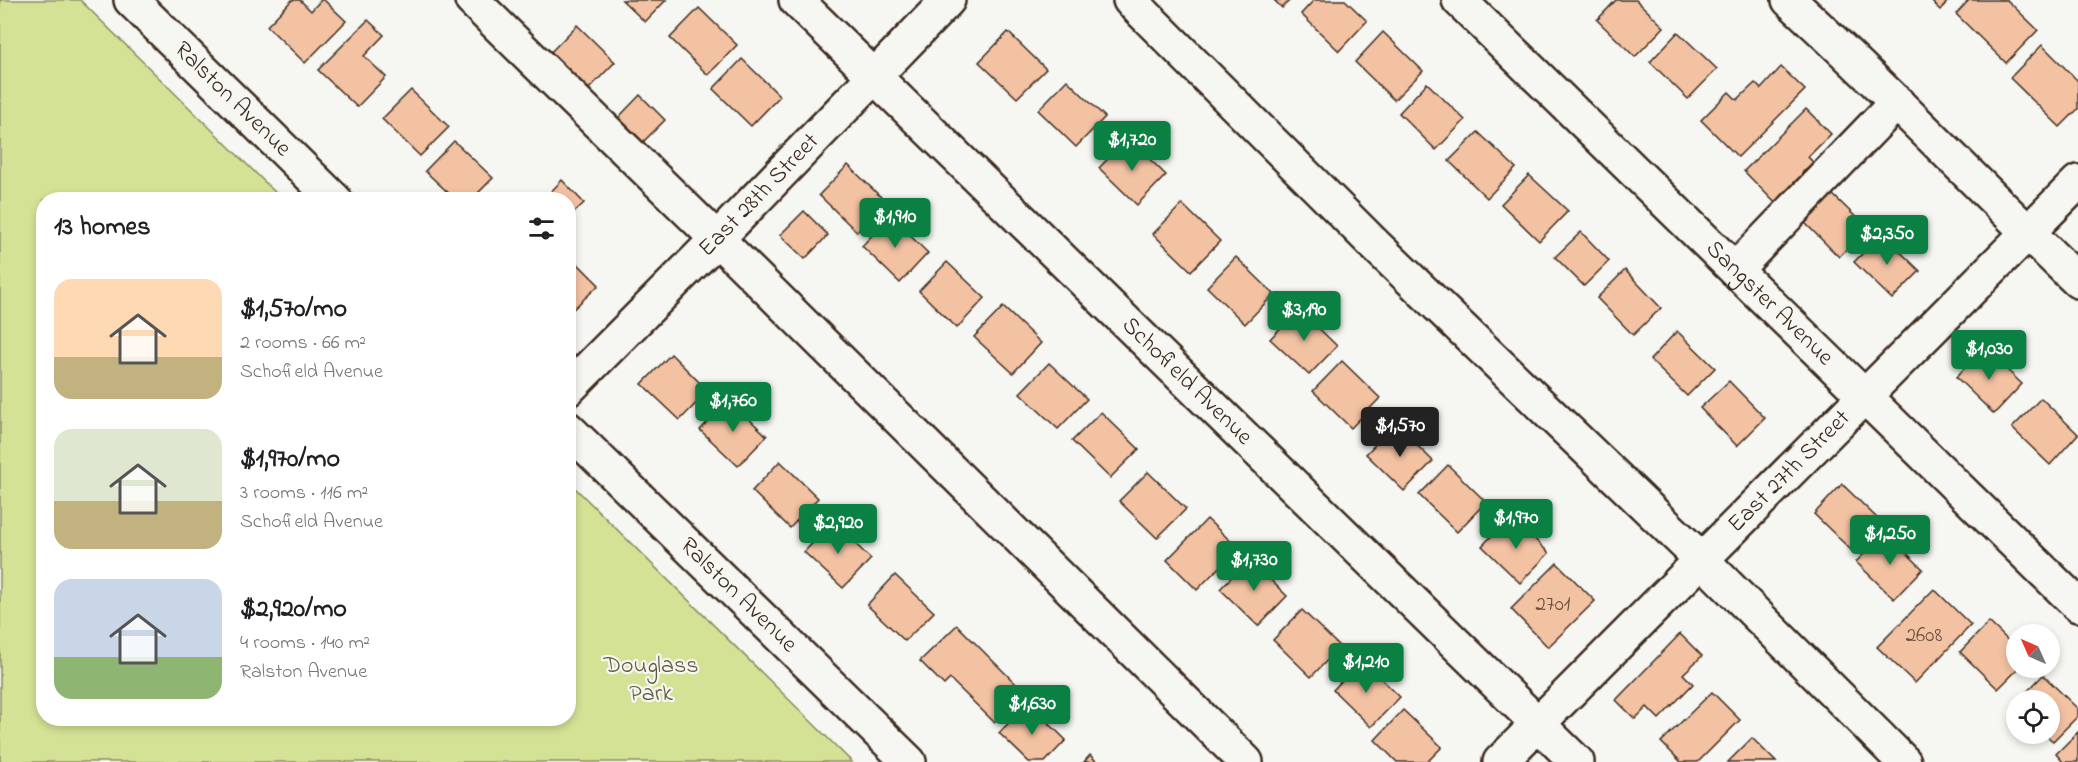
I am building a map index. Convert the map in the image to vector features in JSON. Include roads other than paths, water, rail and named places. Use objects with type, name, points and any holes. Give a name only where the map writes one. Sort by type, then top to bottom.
[{"type":"street","name":"Ralston Avenue","points":[[131,0],[327,192]]},
{"type":"street","points":[[472,0],[1246,762]]},
{"type":"street","name":"Schofield Avenue","points":[[796,0],[1577,762]]},
{"type":"street","name":"East 28th Street","points":[[576,381],[948,0]]},
{"type":"street","points":[[1130,0],[1375,245],[1702,560],[1904,762]]},
{"type":"street","name":"Sangster Avenue","points":[[1459,0],[2078,605]]},
{"type":"street","points":[[1790,0],[1845,51],[2078,281]]},
{"type":"street","points":[[1736,269],[1897,102]]},
{"type":"street","name":"East 27th Street","points":[[1500,762],[2078,182]]},
{"type":"street","name":"Ralston Avenue","points":[[576,437],[909,762]]},
{"type":"park label","name":"Douglass Park","points":[[651,680]]}]
